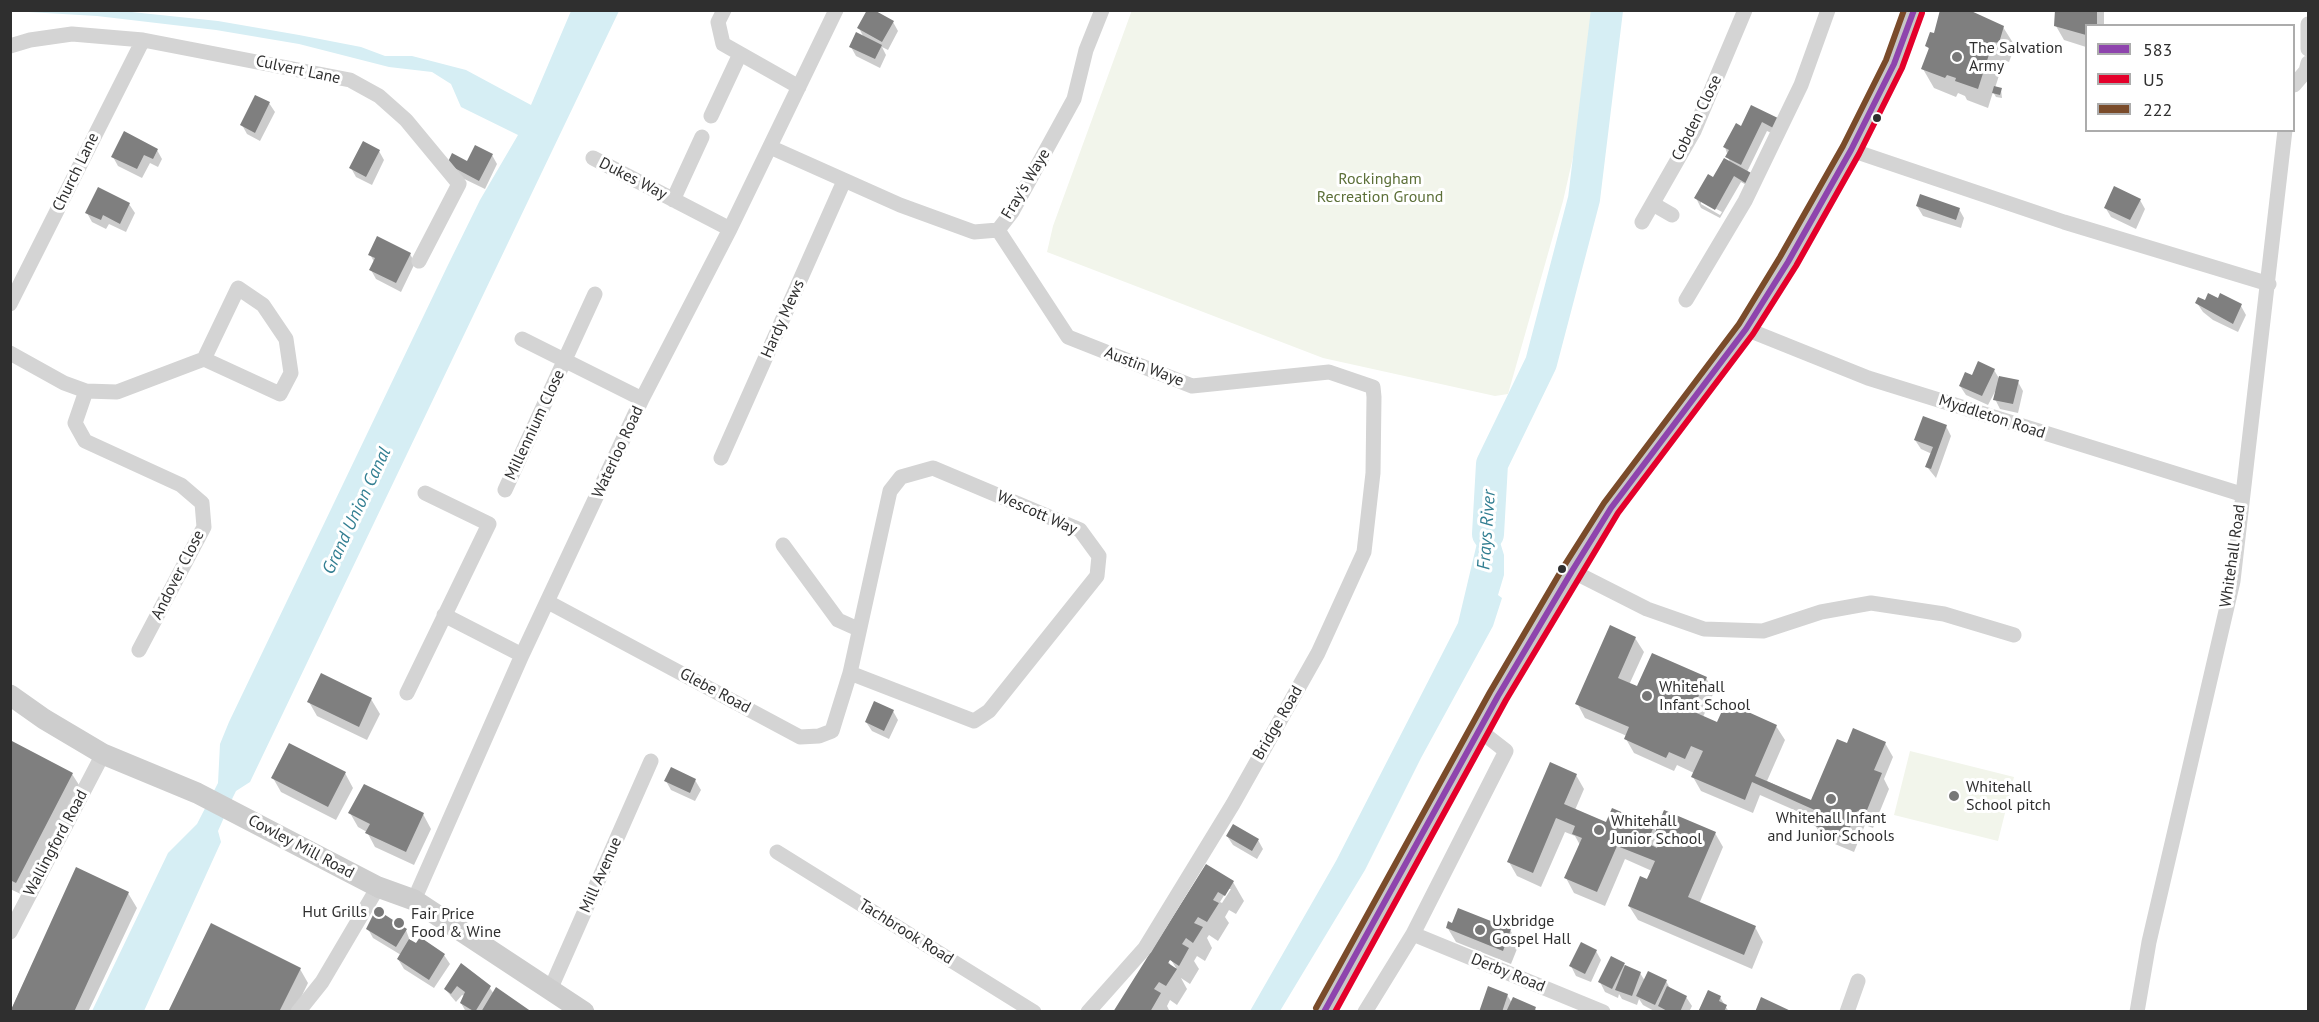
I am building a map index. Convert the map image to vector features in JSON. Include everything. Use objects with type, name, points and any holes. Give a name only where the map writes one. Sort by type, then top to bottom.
[{"type":"main road","points":[[1324,1011],[1479,730],[1572,571],[1611,508],[1746,329],[1851,150],[1894,64],[1914,10]]},
{"type":"street","points":[[724,10],[718,22],[723,44],[799,87]]},
{"type":"street","name":"Waterloo Road","points":[[414,900],[522,655],[642,399],[730,229],[836,10]]},
{"type":"street","name":"Fray's Waye","points":[[770,147],[900,205],[974,232],[998,230],[1012,212],[1074,99],[1086,50],[1102,10]]},
{"type":"street","name":"Cobden Close","points":[[1642,222],[1694,131],[1745,10]]},
{"type":"street","points":[[1686,300],[1751,190],[1801,85],[1828,10]]},
{"type":"street","points":[[2308,24],[2308,49]]},
{"type":"street","name":"Culvert Lane","points":[[10,46],[30,40],[72,34],[143,40],[350,80],[379,96],[406,120],[459,184],[419,261]]},
{"type":"street","name":"Church Lane","points":[[10,304],[143,40]]},
{"type":"street","points":[[711,116],[740,54]]},
{"type":"street","points":[[2295,84],[2306,71],[2308,63]]},
{"type":"street","name":"Whitehall Road","points":[[2137,1011],[2149,942],[2233,581],[2241,494],[2269,284],[2285,132]]},
{"type":"street","name":"Dukes Way","points":[[673,200],[702,137]]},
{"type":"street","points":[[1851,150],[2064,222],[2269,284]]},
{"type":"street","name":"Dukes Way","points":[[593,158],[730,229]]},
{"type":"street","name":"Hardy Mews","points":[[721,458],[844,181]]},
{"type":"street","points":[[1653,204],[1672,215]]},
{"type":"street","name":"Austin Waye","points":[[998,230],[1068,337],[1192,386],[1329,372],[1373,387],[1374,398]]},
{"type":"street","points":[[10,353],[64,383],[86,392],[117,392],[204,359],[238,288],[263,305],[286,339],[291,373],[280,394],[204,359]]},
{"type":"street","name":"Millennium Close","points":[[505,490],[595,294]]},
{"type":"street","name":"Myddleton Road","points":[[1746,329],[1868,378],[2241,494]]},
{"type":"street","name":"Millennium Close","points":[[522,339],[642,399]]},
{"type":"street","name":"Andover Close","points":[[86,392],[75,423],[86,441],[181,485],[202,503],[204,527],[139,650]]},
{"type":"street","name":"Bridge Road","points":[[1088,1011],[1145,948],[1233,804],[1318,653],[1364,552],[1373,473],[1374,398]]},
{"type":"street","name":"Wescott Way","points":[[933,468],[1080,530],[1099,556],[1097,576],[989,711],[974,721],[850,673],[890,491],[901,477],[933,468]]},
{"type":"street","points":[[406,693],[489,524],[425,493]]},
{"type":"street","points":[[783,545],[838,620],[858,629]]},
{"type":"street","points":[[1572,571],[1647,609],[1704,629],[1763,631],[1821,612],[1870,603],[1944,614],[2014,635]]},
{"type":"street","name":"Glebe Road","points":[[548,602],[800,736],[819,736],[832,730],[850,673]]},
{"type":"street","points":[[444,615],[522,655]]},
{"type":"street","name":"Cowley Mill Road","points":[[10,695],[44,719],[103,754],[197,794],[378,887],[414,900],[584,1011]]},
{"type":"street","points":[[1365,1011],[1413,934],[1506,751],[1479,730]]},
{"type":"street","name":"Wallingford Road","points":[[10,932],[103,754]]},
{"type":"street","name":"Mill Avenue","points":[[550,990],[651,761]]},
{"type":"street","name":"Tachbrook Road","points":[[777,852],[1034,1011]]},
{"type":"street","points":[[298,1011],[322,982],[378,887]]},
{"type":"street","name":"Derby Road","points":[[1413,934],[1603,1011]]},
{"type":"street","points":[[1847,1011],[1858,981]]},
{"type":"green space","name":"Rockingham Recreation Ground","points":[[1132,10],[1598,11],[1576,144],[1563,201],[1508,394],[1495,396],[1323,358],[1047,252],[1053,226]]},
{"type":"green space","name":"Whitehall School pitch","points":[[1910,751],[2014,777],[1998,841],[1894,815]]},
{"type":"water","name":"Grand Union Canal","points":[[11,11],[122,11],[218,21],[299,35],[361,47],[385,56],[412,56],[466,70],[531,105],[571,11],[619,11],[250,782],[236,791],[233,797],[218,831],[221,842],[144,1011],[92,1011],[168,853],[197,824],[218,783],[220,744],[229,722],[447,267],[480,200],[518,135],[461,107],[451,84],[432,72],[389,67],[299,44],[216,30],[97,16]]},
{"type":"water","points":[[1483,489],[1503,495],[1500,542],[1504,555],[1504,575],[1498,595],[1502,598],[1493,626],[1421,758],[1365,870],[1280,1011],[1250,1011],[1336,861],[1458,623],[1477,543]]},
{"type":"building","points":[[867,10],[874,10],[894,21],[882,42],[857,28]]},
{"type":"building","name":"The Salvation Army","points":[[1940,10],[1969,10],[2004,26],[1999,43],[1993,42],[1978,89],[1955,81],[1956,78],[1947,75],[1945,78],[1921,69],[1929,48],[1925,46],[1930,32],[1934,33]]},
{"type":"building","points":[[2055,10],[2097,10],[2097,24],[2085,24],[2085,35],[2054,26]]},
{"type":"building","points":[[856,32],[882,45],[875,59],[849,47]]},
{"type":"building","points":[[1994,86],[2002,88],[2000,95],[1992,93]]},
{"type":"building","points":[[255,95],[270,102],[255,133],[240,125]]},
{"type":"building","points":[[1751,105],[1782,120],[1777,130],[1762,122],[1741,165],[1725,157],[1729,150],[1723,147],[1736,123],[1741,126]]},
{"type":"building","points":[[124,131],[158,149],[153,159],[144,155],[137,169],[111,157]]},
{"type":"building","points":[[363,141],[380,150],[366,177],[349,168]]},
{"type":"building","points":[[475,145],[493,154],[479,181],[447,164],[452,153],[467,161]]},
{"type":"building","points":[[1724,158],[1753,174],[1747,184],[1734,176],[1715,210],[1694,198],[1708,174],[1713,177]]},
{"type":"building","points":[[2114,186],[2141,199],[2130,220],[2104,208]]},
{"type":"building","points":[[98,187],[130,203],[120,224],[103,215],[101,220],[85,213]]},
{"type":"building","points":[[1920,194],[1960,208],[1956,220],[1916,206]]},
{"type":"building","points":[[377,236],[411,253],[396,283],[369,270],[375,258],[368,255]]},
{"type":"building","points":[[2208,293],[2218,298],[2220,293],[2242,304],[2233,324],[2195,303],[2198,297],[2205,300]]},
{"type":"building","points":[[1978,361],[1995,369],[1982,396],[1959,386],[1965,372],[1972,375]]},
{"type":"building","points":[[1999,376],[2019,380],[2013,404],[1993,400]]},
{"type":"building","points":[[1923,416],[1947,425],[1931,469],[1925,467],[1933,447],[1914,440]]},
{"type":"building","points":[[1610,625],[1636,637],[1618,678],[1637,686],[1652,653],[1707,677],[1692,711],[1717,722],[1726,702],[1777,725],[1755,776],[1811,800],[1837,739],[1847,743],[1853,728],[1886,742],[1874,770],[1882,773],[1865,815],[1857,811],[1845,839],[1813,825],[1819,812],[1752,782],[1745,800],[1691,777],[1703,751],[1691,746],[1685,759],[1669,752],[1666,758],[1624,739],[1629,727],[1575,704]]},
{"type":"building","points":[[321,673],[372,698],[359,727],[307,702]]},
{"type":"building","points":[[874,701],[894,710],[884,731],[865,722]]},
{"type":"building","points":[[10,740],[73,773],[16,883],[10,880]]},
{"type":"building","points":[[289,743],[346,772],[328,807],[271,778]]},
{"type":"building","points":[[1550,762],[1577,774],[1564,804],[1606,822],[1612,808],[1654,826],[1647,843],[1657,848],[1662,835],[1655,832],[1664,810],[1716,832],[1688,897],[1756,926],[1744,955],[1628,906],[1640,876],[1647,879],[1655,861],[1617,846],[1597,892],[1564,878],[1582,838],[1572,834],[1575,826],[1556,818],[1533,873],[1507,862]]},
{"type":"building","points":[[671,767],[696,779],[690,793],[664,781]]},
{"type":"building","points":[[364,784],[424,813],[406,852],[365,833],[370,824],[348,813]]},
{"type":"building","points":[[1233,824],[1259,839],[1252,851],[1226,836]]},
{"type":"building","points":[[1206,864],[1234,881],[1225,896],[1218,892],[1213,900],[1219,903],[1207,922],[1198,917],[1194,923],[1203,927],[1193,943],[1186,938],[1182,944],[1189,948],[1179,966],[1170,960],[1168,963],[1177,969],[1166,986],[1159,982],[1154,989],[1161,993],[1150,1012],[1113,1012]]},
{"type":"building","points":[[76,867],[129,892],[74,1012],[10,1012]]},
{"type":"building","name":"Uxbridge Gospel Hall","points":[[1458,908],[1511,929],[1503,951],[1446,928],[1448,921],[1452,923]]},
{"type":"building","points":[[376,909],[407,929],[396,947],[366,929]]},
{"type":"building","points":[[211,923],[301,968],[279,1012],[168,1012]]},
{"type":"building","points":[[420,937],[445,954],[429,980],[397,959],[409,939],[416,943]]},
{"type":"building","points":[[1581,942],[1597,950],[1585,974],[1569,966]]},
{"type":"building","points":[[1611,956],[1625,963],[1612,989],[1598,982]]},
{"type":"building","points":[[461,963],[491,986],[475,1012],[460,1003],[465,992],[457,986],[451,994],[444,989]]},
{"type":"building","points":[[1625,965],[1641,972],[1632,996],[1615,990]]},
{"type":"building","points":[[1648,971],[1667,980],[1655,1005],[1636,996]]},
{"type":"building","points":[[1488,986],[1508,994],[1502,1012],[1479,1012]]},
{"type":"building","points":[[1667,986],[1687,996],[1680,1012],[1669,1012],[1658,1006]]},
{"type":"building","points":[[496,987],[532,1012],[481,1012]]},
{"type":"building","points":[[1708,990],[1721,996],[1719,1001],[1727,1005],[1724,1012],[1698,1012]]},
{"type":"building","points":[[1513,997],[1536,1007],[1534,1012],[1506,1012]]},
{"type":"building","points":[[1761,997],[1793,1012],[1755,1012]]},
{"type":"waterway","name":"Frays River","points":[[1488,534],[1492,464],[1541,363],[1584,199],[1607,10]]},
{"type":"transit line","name":"222","points":[[1316,1008],[1490,692],[1564,566],[1604,503],[1739,324],[1780,257],[1843,146],[1886,60],[1904,10]]},
{"type":"transit line","name":"583","points":[[1324,1012],[1498,696],[1572,571],[1611,508],[1746,329],[1788,262],[1851,150],[1894,64],[1914,10]]},
{"type":"transit line","name":"U5","points":[[1335,1012],[1506,700],[1618,513],[1753,334],[1796,266],[1859,154],[1902,68],[1922,13]]},
{"type":"place","name":"The Salvation Army","points":[[1957,57]]},
{"type":"place","name":"Whitehall Infant School","points":[[1647,696]]},
{"type":"place","name":"Whitehall School pitch","points":[[1954,796]]},
{"type":"place","name":"Whitehall Infant and Junior Schools","points":[[1831,799]]},
{"type":"place","name":"Whitehall Junior School","points":[[1599,830]]},
{"type":"place","name":"Hut Grills","points":[[379,912]]},
{"type":"place","name":"Fair Price Food & Wine","points":[[399,923]]},
{"type":"place","name":"Uxbridge Gospel Hall","points":[[1480,930]]}]
